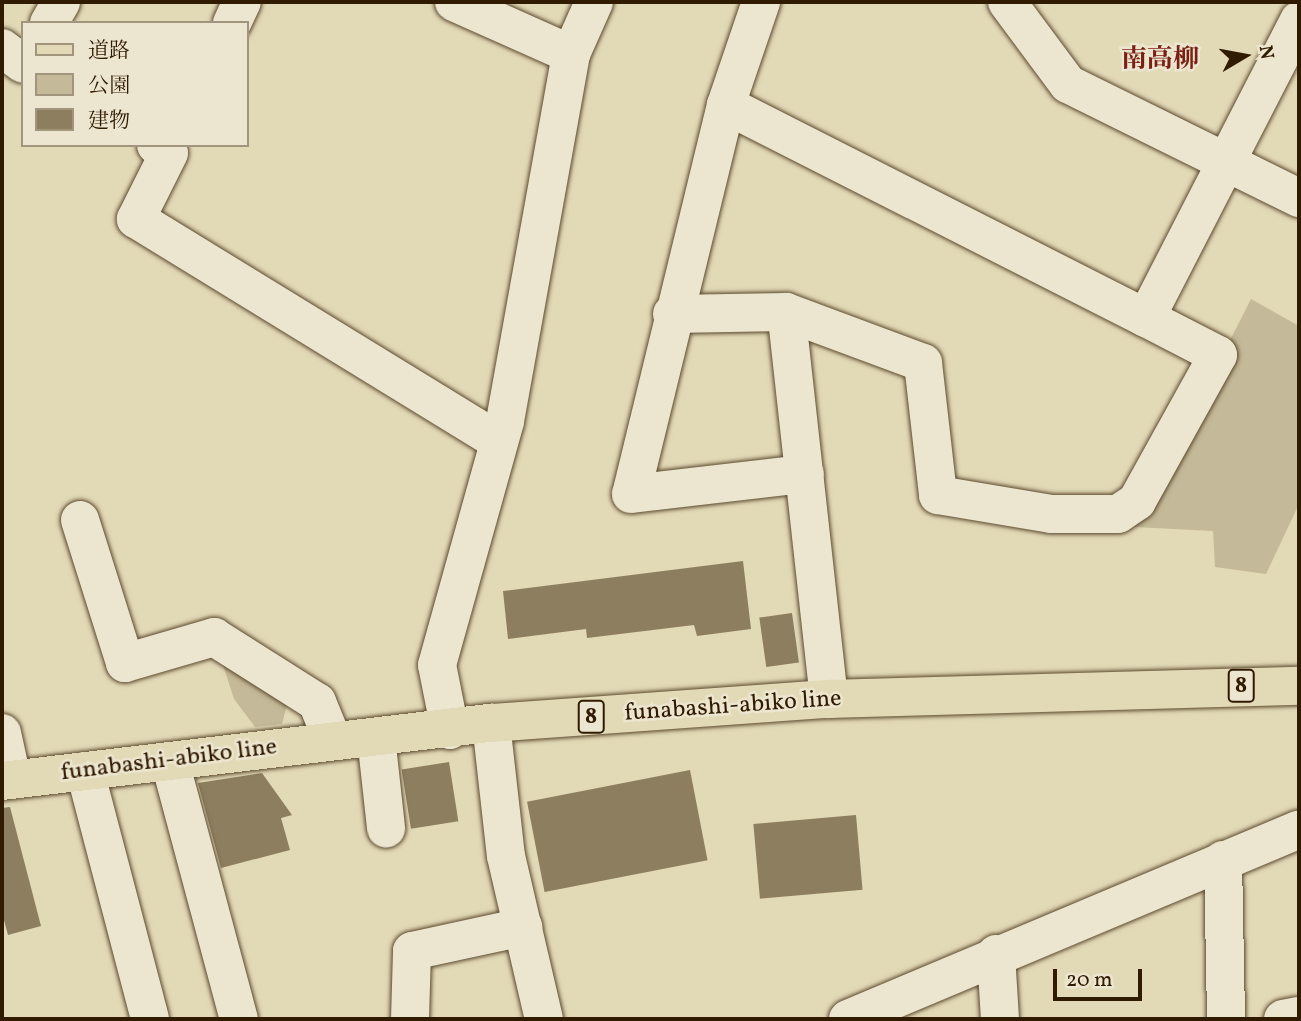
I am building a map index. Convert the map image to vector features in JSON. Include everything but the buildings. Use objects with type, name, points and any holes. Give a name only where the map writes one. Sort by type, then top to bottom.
[{"type":"main road","name":"funabashi-abiko line","points":[[7,780],[333,741],[450,730],[491,723],[829,699],[1299,686]]},
{"type":"street","points":[[50,21],[61,2]]},
{"type":"street","points":[[233,21],[242,2]]},
{"type":"street","points":[[454,2],[571,54]]},
{"type":"street","points":[[450,730],[437,665],[518,359],[571,54],[594,2]]},
{"type":"street","points":[[761,2],[726,105],[672,314],[631,494],[805,474]]},
{"type":"street","points":[[1007,2],[1068,84],[1299,198]]},
{"type":"street","points":[[1146,318],[1223,162],[1299,20]]},
{"type":"street","points":[[2,48],[21,62]]},
{"type":"street","points":[[672,314],[786,312],[923,363],[938,495],[1051,514],[1118,514],[1138,501],[1218,355],[726,105]]},
{"type":"street","points":[[166,148],[136,219],[497,440]]},
{"type":"street","points":[[786,312],[829,699]]},
{"type":"street","points":[[80,520],[125,663],[214,637],[317,702],[333,741]]},
{"type":"street","points":[[491,723],[506,856],[544,1019]]},
{"type":"street","points":[[2,733],[7,780]]},
{"type":"street","points":[[376,737],[386,828]]},
{"type":"street","points":[[170,762],[239,1019]]},
{"type":"street","points":[[85,771],[150,1019]]},
{"type":"street","points":[[848,1019],[996,954],[1299,829]]},
{"type":"street","points":[[1223,860],[1226,1019]]},
{"type":"street","points":[[410,1019],[412,951],[523,927]]},
{"type":"street","points":[[996,954],[1000,1019]]},
{"type":"street","points":[[1283,1019],[1299,1016]]},
{"type":"green space","points":[[1251,299],[1299,326],[1299,504],[1266,574],[1215,567],[1213,531],[1135,527]]},
{"type":"green space","points":[[221,659],[289,697],[282,724],[255,727],[234,699]]},
{"type":"district","name":"南高柳","points":[[1160,61]]}]
